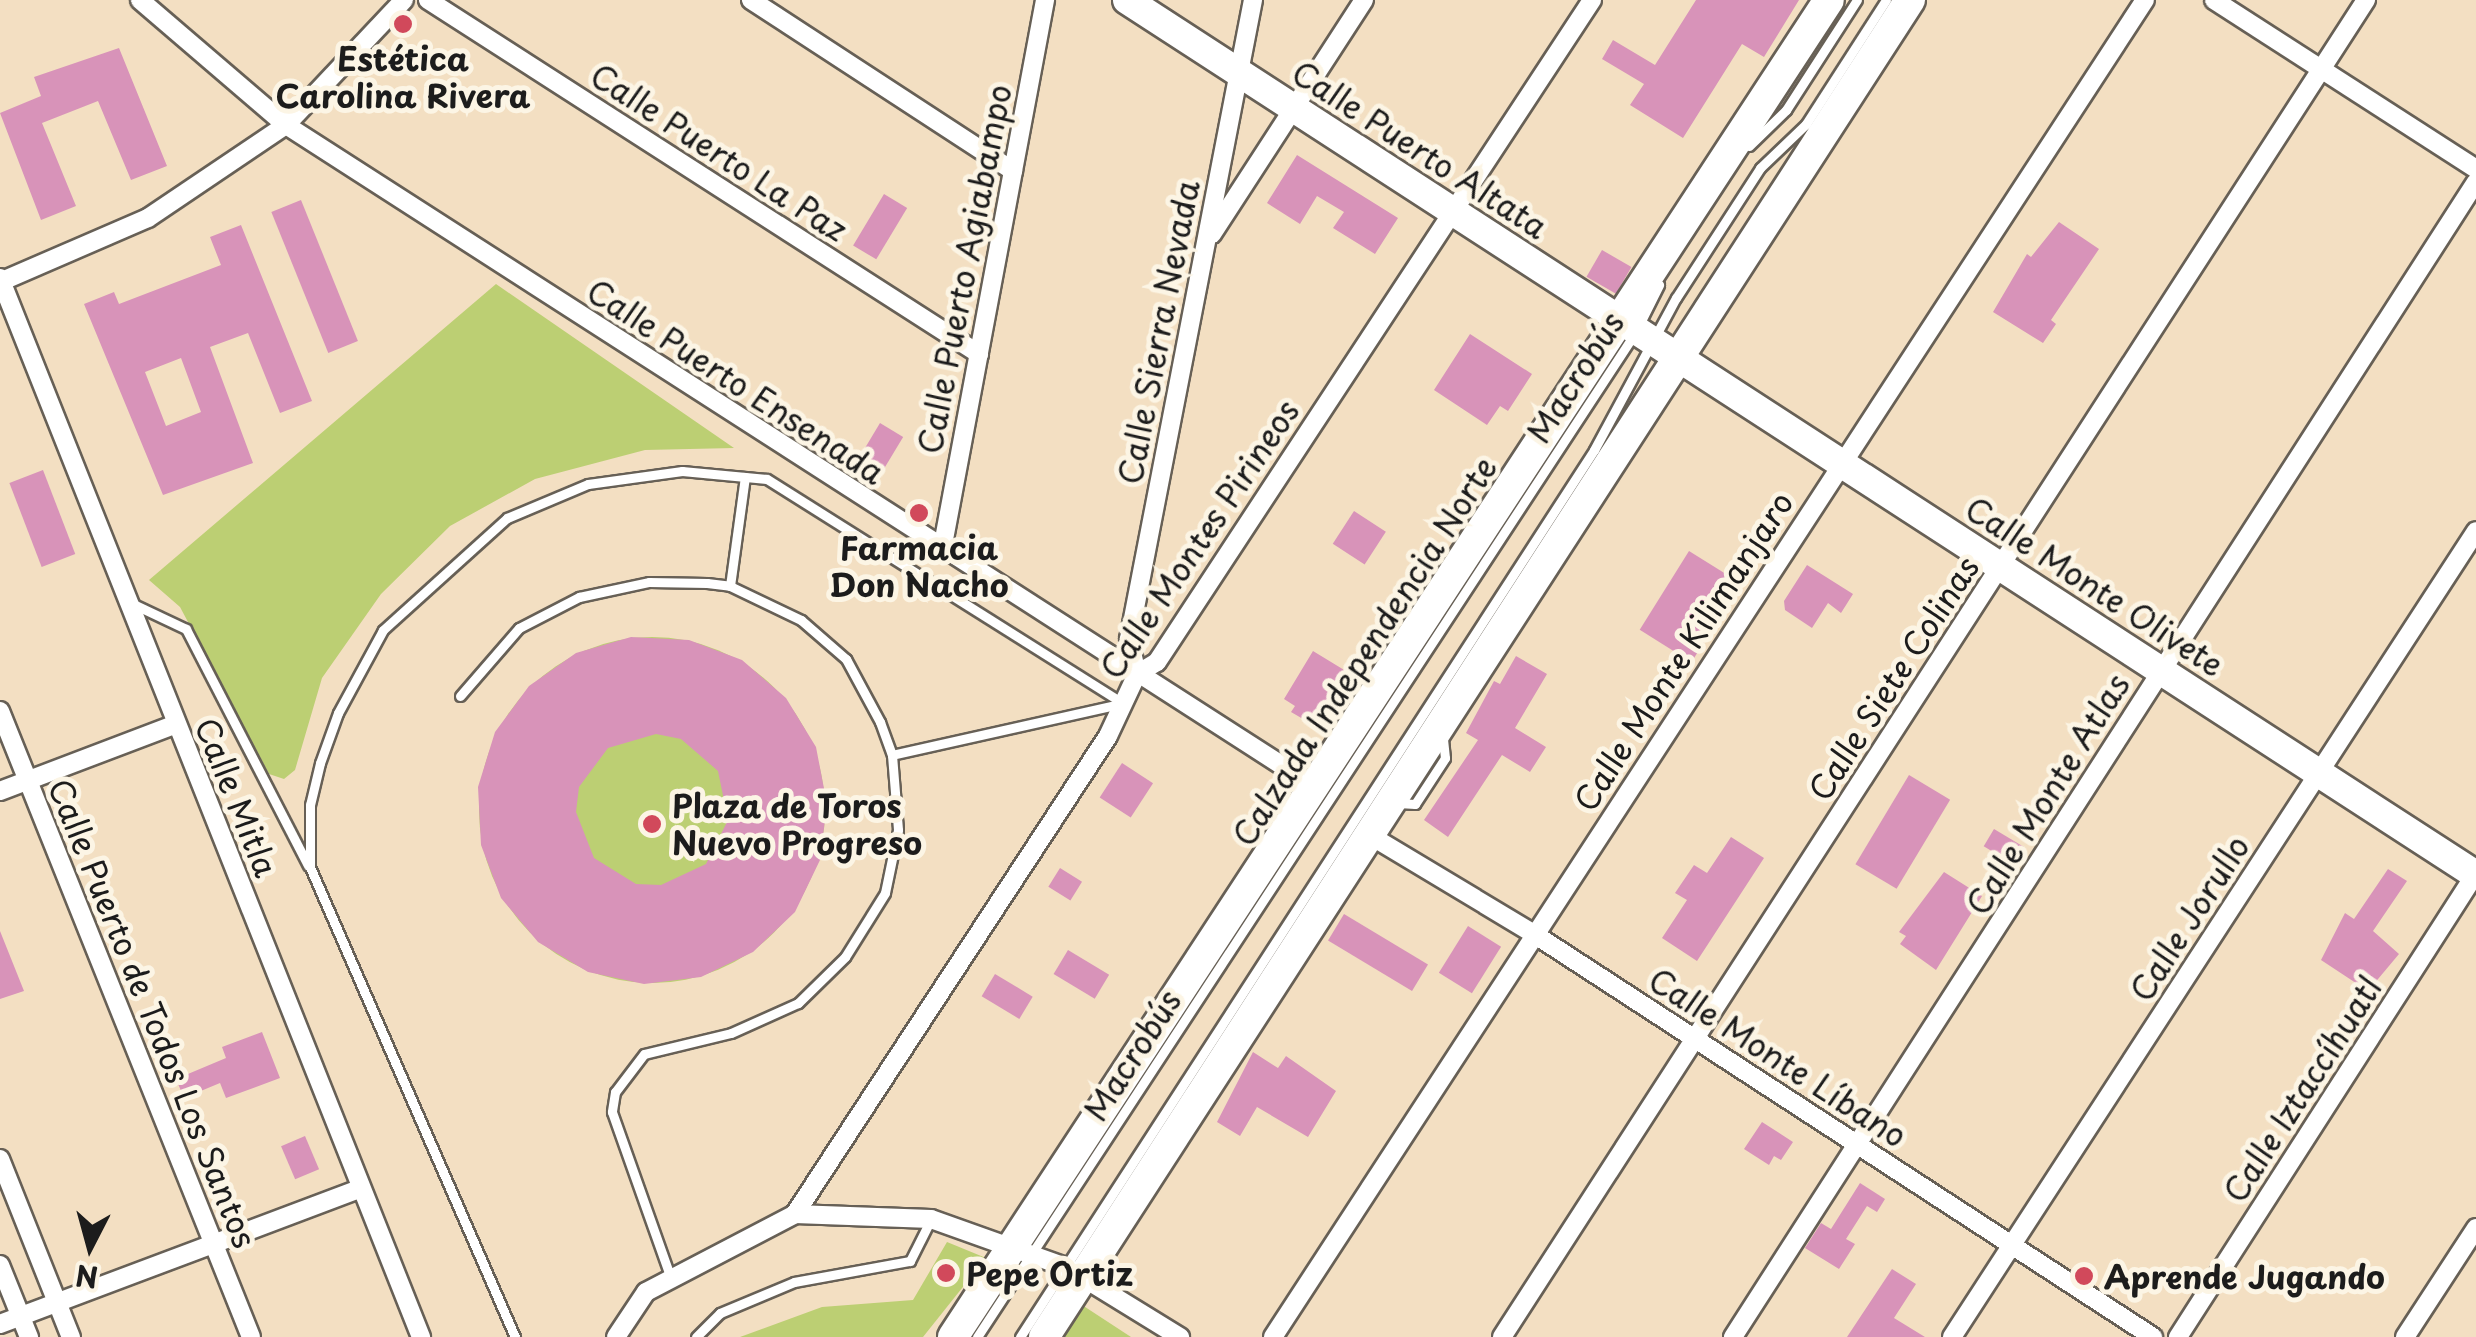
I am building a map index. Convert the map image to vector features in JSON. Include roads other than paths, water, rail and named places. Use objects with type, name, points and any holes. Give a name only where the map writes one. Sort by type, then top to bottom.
[{"type":"main road","name":"Calzada Independencia Norte","points":[[1044,1337],[1074,1272],[1440,720],[1829,0]]},
{"type":"main road","name":"Calzada Independencia Norte","points":[[953,1337],[1025,1250],[1317,788],[1645,339],[1910,0]]},
{"type":"street","name":"Calle Puerto Ensenada","points":[[140,0],[286,125],[1317,788]]},
{"type":"street","points":[[0,280],[148,218],[286,125],[404,0]]},
{"type":"street","name":"Calle Puerto La Paz","points":[[428,0],[979,354]]},
{"type":"street","points":[[751,0],[1013,171]]},
{"type":"street","name":"Calle Puerto Agiabampo","points":[[942,550],[1045,0]]},
{"type":"street","name":"Calle Puerto Altata","points":[[1127,0],[1645,339]]},
{"type":"street","name":"Calle Sierra Nevada","points":[[1137,674],[1129,640],[1253,0]]},
{"type":"street","points":[[1206,244],[1364,0]]},
{"type":"street","name":"Calle Montes Pirineos","points":[[795,1214],[1108,736],[1137,674],[1157,662],[1592,0]]},
{"type":"street","name":"Calle Monte Kilimanjaro","points":[[1273,1337],[2145,0]]},
{"type":"street","points":[[2214,0],[2476,169]]},
{"type":"street","name":"Calle Siete Colinas","points":[[1502,1337],[2366,0]]},
{"type":"street","name":"Calle Monte Atlas","points":[[1733,1337],[2476,182]]},
{"type":"street","name":"Calle Mitla","points":[[0,280],[421,1337]]},
{"type":"street","name":"Calle Monte Olivete","points":[[1645,339],[2476,874]]},
{"type":"street","name":"Calle Jorullo","points":[[1952,1337],[2476,531]]},
{"type":"street","name":"Calle Puerto de Todos Los Santos","points":[[0,711],[251,1337]]},
{"type":"street","points":[[0,791],[176,724]]},
{"type":"street","name":"Calle Monte Líbano","points":[[1366,833],[1534,934],[2152,1337]]},
{"type":"street","name":"Calle Iztaccíhuatl","points":[[2178,1337],[2476,874]]},
{"type":"street","points":[[0,1158],[71,1337]]},
{"type":"street","points":[[0,1324],[360,1189]]},
{"type":"street","points":[[616,1337],[646,1292],[795,1214],[931,1218],[1025,1250],[1074,1272],[1180,1337]]},
{"type":"street","points":[[2405,1337],[2476,1228]]},
{"type":"street","points":[[0,1265],[28,1337]]},
{"type":"lane","name":"Macrobús","points":[[1020,1337],[1074,1272],[1594,450],[1645,339],[1744,151],[1786,110],[1857,0]]},
{"type":"lane","name":"Macrobús","points":[[977,1337],[1025,1250],[1760,168],[1806,124],[1886,0]]},
{"type":"lane","points":[[310,867],[310,805],[338,712],[382,630],[443,570],[506,518],[588,484],[682,471],[766,480],[1123,703]]},
{"type":"lane","points":[[730,586],[745,477]]},
{"type":"lane","points":[[460,696],[519,628],[579,597],[650,582],[730,586],[802,620],[846,660],[892,755],[898,830],[885,893],[845,957],[798,1003],[731,1033],[644,1054],[615,1092],[612,1112],[671,1279]]},
{"type":"lane","points":[[128,602],[186,629],[310,867],[515,1337]]},
{"type":"lane","points":[[892,755],[1123,703]]},
{"type":"lane","points":[[696,1337],[720,1313],[794,1282],[910,1261],[931,1218]]},
{"type":"place","name":"Estética Carolina Rivera","points":[[403,24]]},
{"type":"place","name":"Farmacia Don Nacho","points":[[919,513]]},
{"type":"place","name":"Plaza de Toros Nuevo Progreso","points":[[652,824]]},
{"type":"place","name":"Pepe Ortiz","points":[[946,1273]]},
{"type":"place","name":"Aprende Jugando","points":[[2084,1276]]}]
